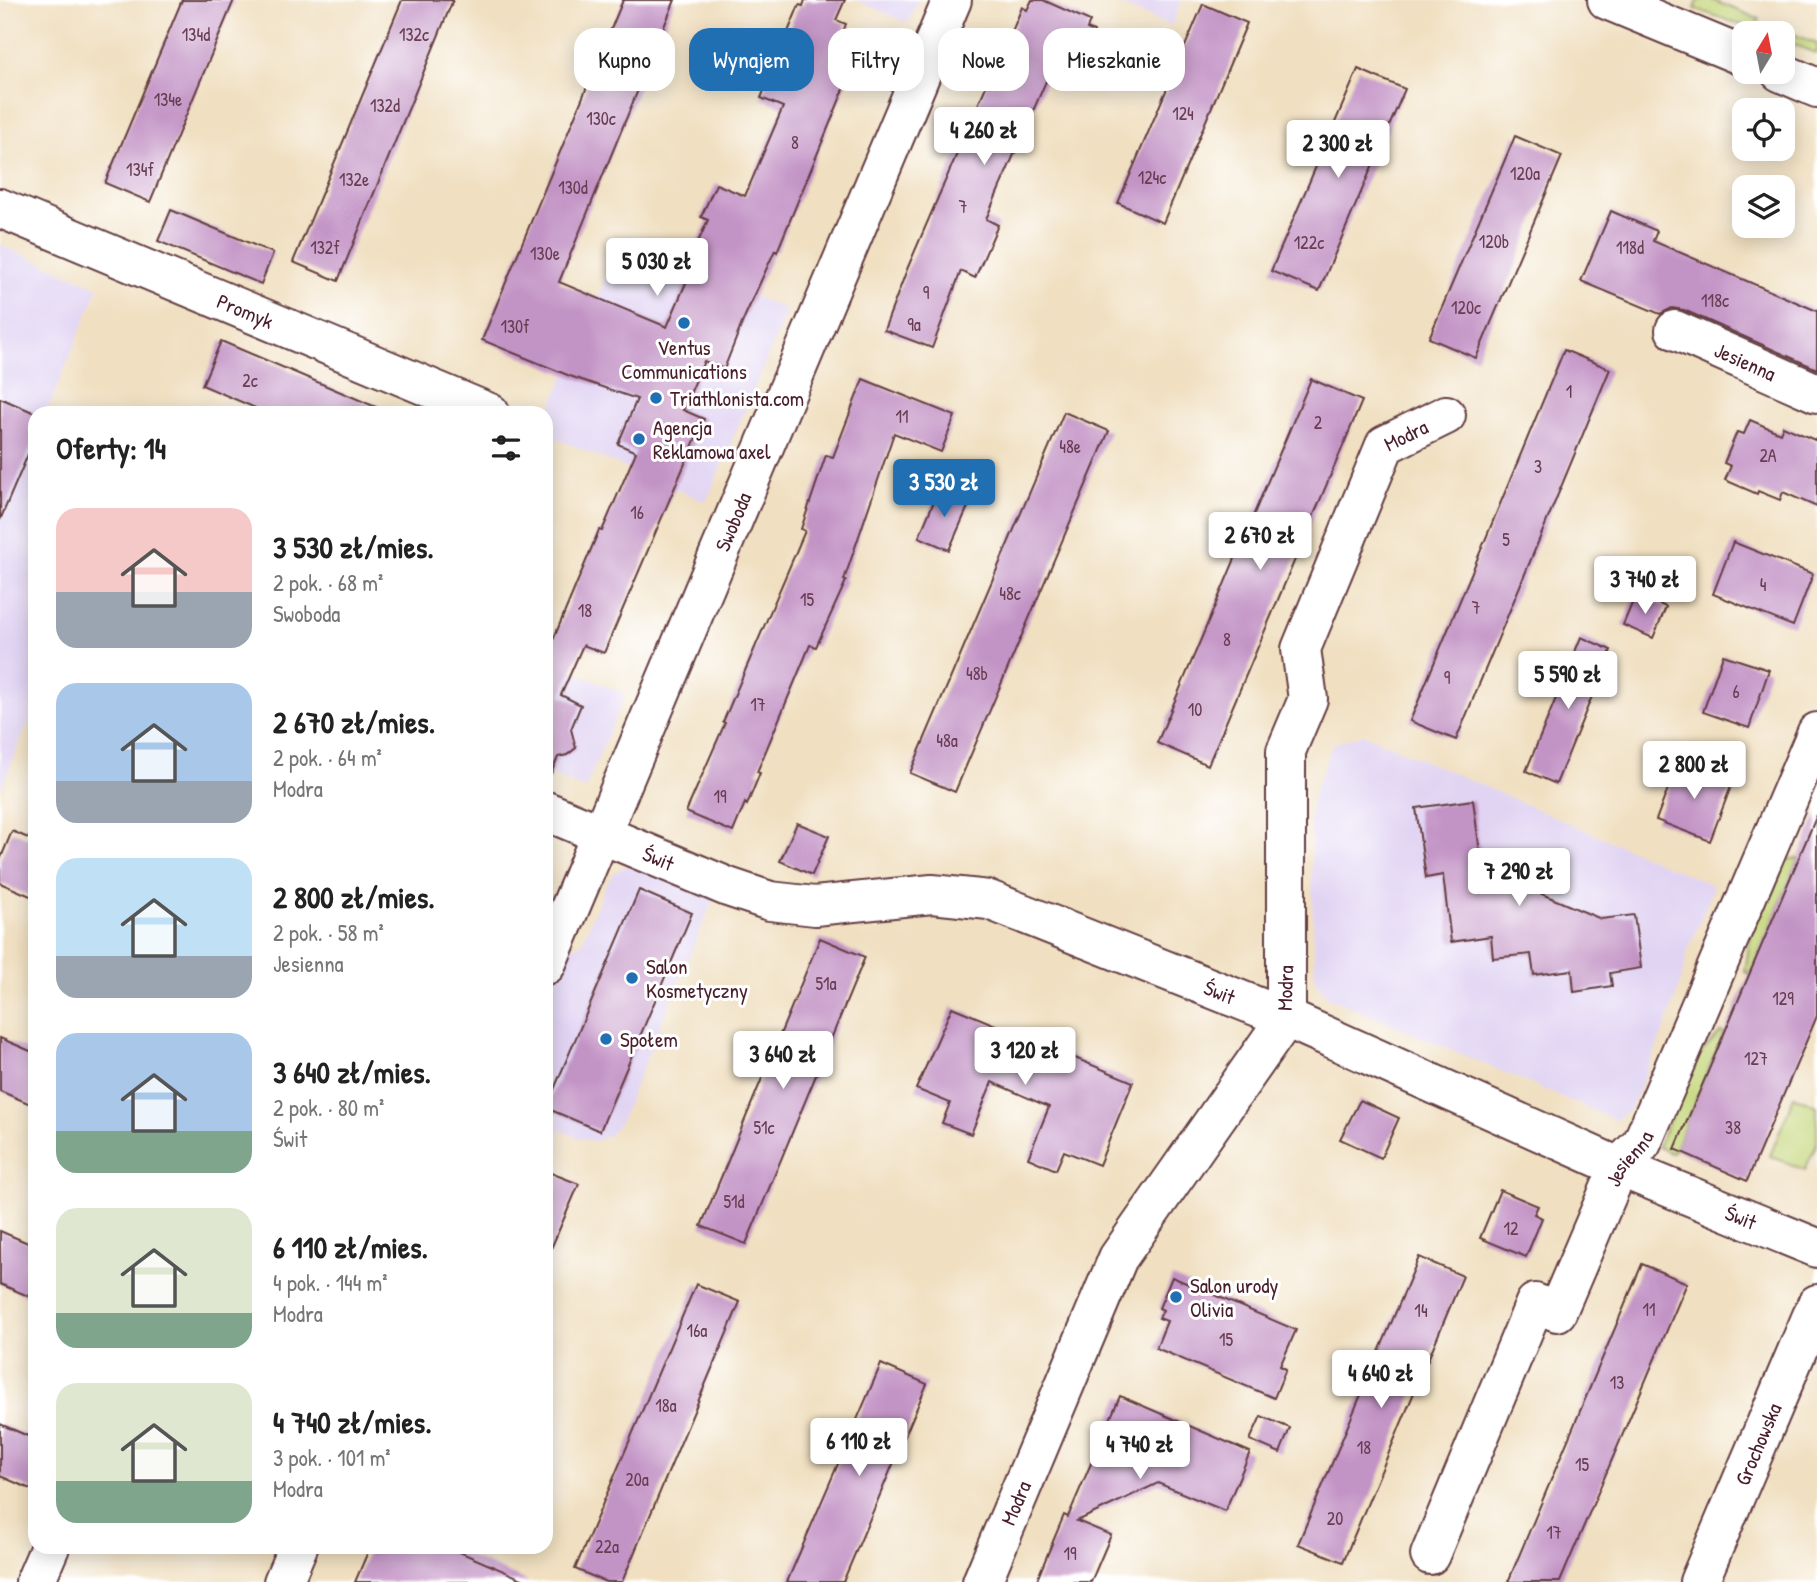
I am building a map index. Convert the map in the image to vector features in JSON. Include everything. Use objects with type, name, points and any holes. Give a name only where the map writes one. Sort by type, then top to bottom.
[{"type":"street","name":"Swoboda","points":[[553,948],[952,0]]},
{"type":"street","points":[[1607,0],[1732,52]]},
{"type":"street","points":[[1796,79],[1817,88]]},
{"type":"street","name":"Promyk","points":[[0,208],[473,406]]},
{"type":"street","name":"Jesienna","points":[[1675,330],[1817,393]]},
{"type":"street","name":"Modra","points":[[982,1582],[1118,1258],[1286,1018],[1286,751],[1308,699],[1301,649],[1385,445],[1446,415]]},
{"type":"street","name":"Jesienna","points":[[1430,1555],[1535,1303],[1557,1312],[1619,1167],[1642,1143],[1817,732]]},
{"type":"street","name":"Świt","points":[[553,814],[728,887],[770,901],[815,906],[932,894],[989,900],[1286,1018],[1619,1167],[1817,1248]]},
{"type":"street","name":"Grochowska","points":[[1699,1582],[1817,1304]]},
{"type":"street","points":[[35,1582],[47,1554]]},
{"type":"street","points":[[283,1582],[295,1554]]},
{"type":"shaded area","points":[[855,0],[918,0],[908,23]]},
{"type":"shaded area","points":[[1110,0],[1182,0],[1171,26]]},
{"type":"shaded area","points":[[622,241],[787,310],[706,502],[553,437],[552,406]]},
{"type":"shaded area","points":[[0,245],[99,287],[49,406],[28,406],[28,723],[0,791]]},
{"type":"shaded area","points":[[553,663],[625,694],[585,789],[553,776]]},
{"type":"shaded area","points":[[1363,734],[1714,886],[1687,953],[1668,1020],[1631,1108],[1615,1120],[1328,997],[1315,979],[1310,812],[1314,792],[1333,744]]},
{"type":"shaded area","points":[[631,864],[715,895],[620,1122],[609,1135],[596,1141],[581,1139],[553,1127],[553,983],[568,948],[581,944],[606,884],[616,871]]},
{"type":"green space","points":[[1698,0],[1712,0],[1759,19],[1732,22],[1695,9]]},
{"type":"green space","points":[[1796,35],[1817,44],[1817,54],[1796,45]]},
{"type":"green space","points":[[1799,858],[1750,974],[1745,972],[1752,926],[1778,861]]},
{"type":"green space","points":[[1721,1032],[1724,1033],[1675,1149],[1671,1153],[1658,1147],[1696,1058]]},
{"type":"green space","points":[[1794,1096],[1817,1106],[1817,1143],[1805,1170],[1770,1156]]},
{"type":"building","points":[[182,0],[234,0],[150,202],[105,183]]},
{"type":"building","points":[[402,0],[453,0],[338,281],[293,262]]},
{"type":"building","points":[[623,0],[675,0],[663,28],[611,28]]},
{"type":"building","points":[[805,0],[845,0],[836,20],[846,24],[844,28],[828,28],[828,91],[843,91],[777,252],[775,250],[724,369],[704,361],[683,410],[704,419],[604,653],[583,645],[561,695],[581,705],[571,729],[576,748],[567,755],[558,757],[553,769],[553,640],[599,530],[602,531],[636,452],[618,444],[637,399],[570,376],[482,340],[585,91],[638,91],[559,282],[667,327],[698,255],[693,253],[708,220],[701,217],[716,184],[745,196],[783,107],[761,98],[764,91],[814,91],[814,28],[790,28],[799,5],[803,6]]},
{"type":"building","points":[[1032,0],[1043,0],[1090,21],[1087,28],[1043,28],[1043,88],[986,219],[998,225],[975,278],[961,271],[932,348],[884,330],[908,267],[984,91],[1029,91],[1029,28],[1013,28],[1022,7],[1027,10]]},
{"type":"building","points":[[1203,4],[1247,23],[1163,223],[1118,203],[1166,91],[1185,91],[1185,46]]},
{"type":"building","points":[[1358,69],[1405,89],[1319,291],[1271,271]]},
{"type":"building","points":[[1515,136],[1562,156],[1476,358],[1429,338]]},
{"type":"building","points":[[171,210],[273,253],[261,284],[158,241]]},
{"type":"building","points":[[1611,211],[1657,231],[1653,241],[1817,311],[1817,369],[1684,310],[1672,308],[1660,314],[1581,281]]},
{"type":"building","points":[[221,341],[374,406],[251,406],[202,385]]},
{"type":"building","points":[[1564,350],[1610,369],[1456,740],[1410,721]]},
{"type":"building","points":[[863,379],[955,416],[941,452],[894,433],[844,580],[846,581],[816,647],[810,645],[757,772],[760,773],[747,805],[745,803],[733,832],[686,812],[805,531],[801,529],[826,455],[833,457]]},
{"type":"building","points":[[1311,379],[1362,401],[1208,765],[1157,743]]},
{"type":"building","points":[[0,398],[28,410],[28,454],[0,520]]},
{"type":"building","points":[[1064,412],[1109,431],[955,792],[910,773]]},
{"type":"building","points":[[1750,420],[1780,433],[1783,426],[1817,441],[1817,507],[1783,492],[1780,500],[1758,491],[1757,494],[1725,480],[1731,466],[1724,463],[1737,432],[1744,434]]},
{"type":"building","points":[[939,489],[970,502],[949,550],[919,537]]},
{"type":"building","points":[[1733,542],[1813,574],[1793,626],[1713,594]]},
{"type":"building","points":[[1636,594],[1666,607],[1653,638],[1623,625]]},
{"type":"building","points":[[1581,637],[1611,650],[1556,784],[1526,771]]},
{"type":"building","points":[[1723,655],[1769,670],[1749,728],[1703,712]]},
{"type":"building","points":[[1679,760],[1733,781],[1710,841],[1656,820]]},
{"type":"building","points":[[1473,800],[1483,875],[1485,870],[1601,919],[1634,915],[1641,968],[1610,973],[1612,986],[1574,992],[1572,970],[1534,975],[1531,954],[1493,958],[1491,936],[1451,942],[1443,875],[1426,878],[1416,808]]},
{"type":"building","points":[[1817,815],[1817,1016],[1747,1181],[1675,1149]]},
{"type":"building","points":[[797,823],[829,836],[812,875],[780,861]]},
{"type":"building","points":[[12,831],[28,838],[28,895],[0,883],[0,860]]},
{"type":"building","points":[[639,890],[692,913],[600,1131],[553,1111],[553,1092]]},
{"type":"building","points":[[820,938],[865,957],[746,1244],[701,1226]]},
{"type":"building","points":[[952,1007],[1133,1082],[1099,1165],[1064,1151],[1056,1170],[1028,1158],[1049,1107],[992,1082],[971,1134],[942,1123],[950,1103],[916,1089]]},
{"type":"building","points":[[0,1038],[28,1050],[28,1103],[0,1091]]},
{"type":"building","points":[[1360,1100],[1399,1118],[1381,1158],[1340,1139]]},
{"type":"building","points":[[553,1174],[579,1184],[553,1244]]},
{"type":"building","points":[[1500,1190],[1538,1206],[1534,1214],[1542,1218],[1526,1257],[1480,1238]]},
{"type":"building","points":[[0,1231],[28,1243],[28,1296],[0,1284]]},
{"type":"building","points":[[1419,1257],[1463,1276],[1343,1562],[1298,1544]]},
{"type":"building","points":[[1642,1264],[1687,1283],[1560,1582],[1508,1582]]},
{"type":"building","points":[[1172,1277],[1296,1330],[1280,1366],[1286,1369],[1274,1398],[1156,1348],[1167,1321],[1159,1318],[1163,1310],[1159,1308]]},
{"type":"building","points":[[696,1284],[740,1302],[622,1582],[606,1582],[575,1569]]},
{"type":"building","points":[[881,1364],[927,1384],[843,1582],[787,1582]]},
{"type":"building","points":[[1120,1396],[1250,1452],[1225,1511],[1158,1483],[1077,1521],[1111,1535],[1091,1582],[1036,1582],[1064,1515],[1068,1517]]},
{"type":"building","points":[[1261,1416],[1290,1428],[1280,1453],[1250,1440]]},
{"type":"building","points":[[0,1424],[28,1436],[28,1488],[0,1476]]},
{"type":"building","points":[[367,1554],[464,1554],[529,1582],[355,1582]]},
{"type":"place","name":"Ventus Communications","points":[[684,323]]},
{"type":"place","name":"Triathlonista.com","points":[[656,398]]},
{"type":"place","name":"Agencja Reklamowa axel","points":[[639,439]]},
{"type":"place","name":"Salon Kosmetyczny","points":[[632,978]]},
{"type":"place","name":"Społem","points":[[606,1039]]},
{"type":"place","name":"Salon urody Olivia","points":[[1176,1297]]}]
